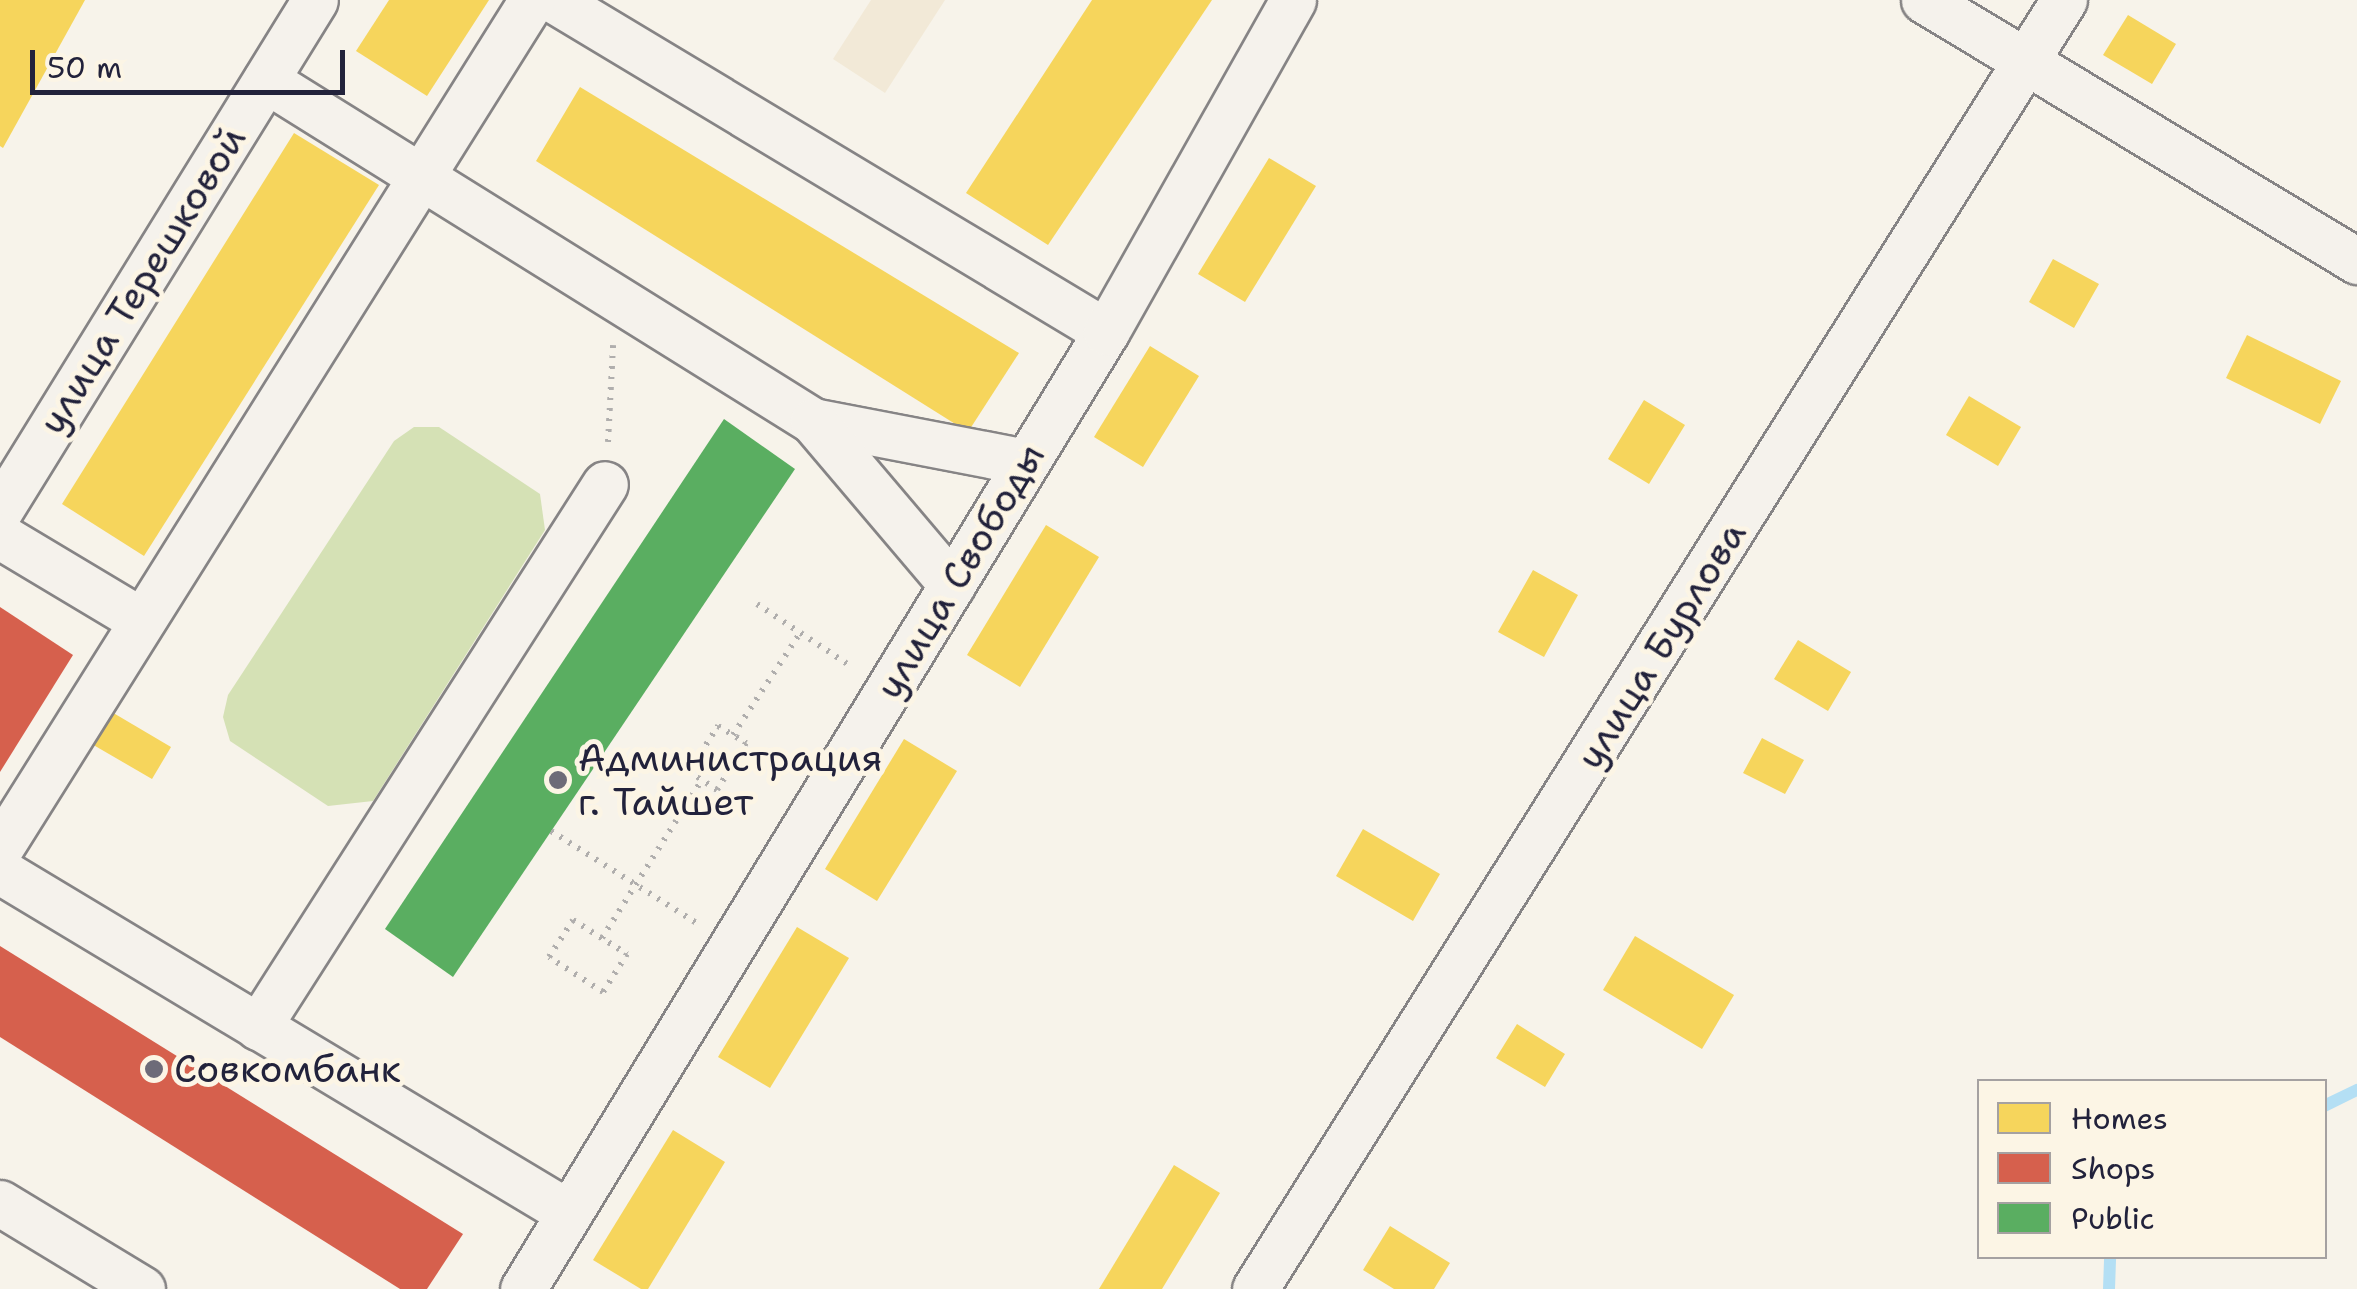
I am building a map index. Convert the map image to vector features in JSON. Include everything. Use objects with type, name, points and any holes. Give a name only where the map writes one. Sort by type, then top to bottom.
[{"type":"street","name":"улица Терешковой","points":[[0,510],[315,0]]},
{"type":"street","points":[[0,848],[532,0]]},
{"type":"street","points":[[554,0],[1106,332]]},
{"type":"street","name":"улица Свободы","points":[[523,1289],[1106,332],[1293,0]]},
{"type":"street","points":[[1924,0],[2357,261]]},
{"type":"street","name":"улица Бурлова","points":[[1255,1289],[2064,0]]},
{"type":"street","points":[[266,80],[813,421],[952,586]]},
{"type":"street","points":[[813,421],[1026,462]]},
{"type":"street","points":[[258,1026],[606,484]]},
{"type":"street","points":[[0,536],[142,621]]},
{"type":"street","points":[[0,872],[569,1213]]},
{"type":"street","points":[[0,1203],[142,1289]]},
{"type":"path","points":[[606,484],[615,299]]},
{"type":"path","points":[[757,604],[887,691]]},
{"type":"path","points":[[732,735],[800,633]]},
{"type":"path","points":[[718,726],[732,735],[746,744],[717,790],[689,772],[718,726]]},
{"type":"path","points":[[602,938],[702,780]]},
{"type":"path","points":[[551,831],[732,946]]},
{"type":"path","points":[[573,920],[602,938],[627,954],[603,992],[549,957],[573,920]]},
{"type":"shaded area","points":[[871,0],[945,0],[885,93],[833,59]]},
{"type":"green space","points":[[414,427],[439,427],[540,494],[545,530],[373,801],[328,806],[230,741],[223,717],[228,695],[394,441]]},
{"type":"building: Homes","points":[[0,0],[85,0],[3,148],[0,146]]},
{"type":"building: Homes","points":[[389,0],[489,0],[427,96],[356,51]]},
{"type":"building: Homes","points":[[1092,0],[1212,0],[1048,245],[966,193]]},
{"type":"building: Homes","points":[[2128,15],[2176,44],[2152,84],[2103,55]]},
{"type":"building: Homes","points":[[580,87],[1019,353],[968,432],[536,161]]},
{"type":"building: Homes","points":[[294,133],[379,185],[144,556],[62,504]]},
{"type":"building: Homes","points":[[1269,158],[1316,186],[1245,302],[1198,274]]},
{"type":"building: Homes","points":[[2053,259],[2099,284],[2074,328],[2029,302]]},
{"type":"building: Homes","points":[[2247,335],[2341,381],[2320,424],[2226,378]]},
{"type":"building: Homes","points":[[1150,346],[1199,376],[1143,467],[1094,437]]},
{"type":"building: Homes","points":[[1969,396],[2021,427],[1998,466],[1946,435]]},
{"type":"building: Homes","points":[[1644,400],[1685,425],[1649,484],[1608,459]]},
{"type":"building: Homes","points":[[1046,525],[1099,557],[1020,687],[967,655]]},
{"type":"building: Homes","points":[[1533,570],[1578,595],[1544,657],[1498,632]]},
{"type":"building: Homes","points":[[1798,640],[1851,672],[1828,711],[1774,679]]},
{"type":"building: Homes","points":[[110,711],[171,747],[152,779],[90,743]]},
{"type":"building: Homes","points":[[1762,738],[1804,760],[1785,794],[1743,773]]},
{"type":"building: Homes","points":[[904,739],[957,771],[877,901],[825,869]]},
{"type":"building: Homes","points":[[1363,829],[1440,874],[1413,921],[1336,876]]},
{"type":"building: Homes","points":[[797,927],[849,958],[770,1088],[718,1057]]},
{"type":"building: Homes","points":[[1635,936],[1734,995],[1702,1049],[1603,990]]},
{"type":"building: Homes","points":[[1517,1024],[1565,1054],[1545,1087],[1496,1058]]},
{"type":"building: Homes","points":[[673,1130],[725,1162],[648,1289],[641,1289],[593,1260]]},
{"type":"building: Homes","points":[[1174,1165],[1220,1193],[1162,1289],[1099,1289]]},
{"type":"building: Homes","points":[[1390,1226],[1450,1263],[1434,1289],[1394,1289],[1363,1270]]},
{"type":"building: Shops","points":[[0,607],[73,655],[0,772]]},
{"type":"building: Shops","points":[[0,946],[463,1234],[427,1289],[400,1289],[0,1037]]},
{"type":"building: Public","points":[[724,419],[795,469],[453,977],[385,929]]},
{"type":"waterway","points":[[2327,1105],[2357,1090]]},
{"type":"waterway","points":[[2109,1289],[2110,1259]]},
{"type":"place","name":"Администрация г. Тайшет","points":[[558,780]]},
{"type":"place","name":"Совкомбанк","points":[[154,1069]]}]
